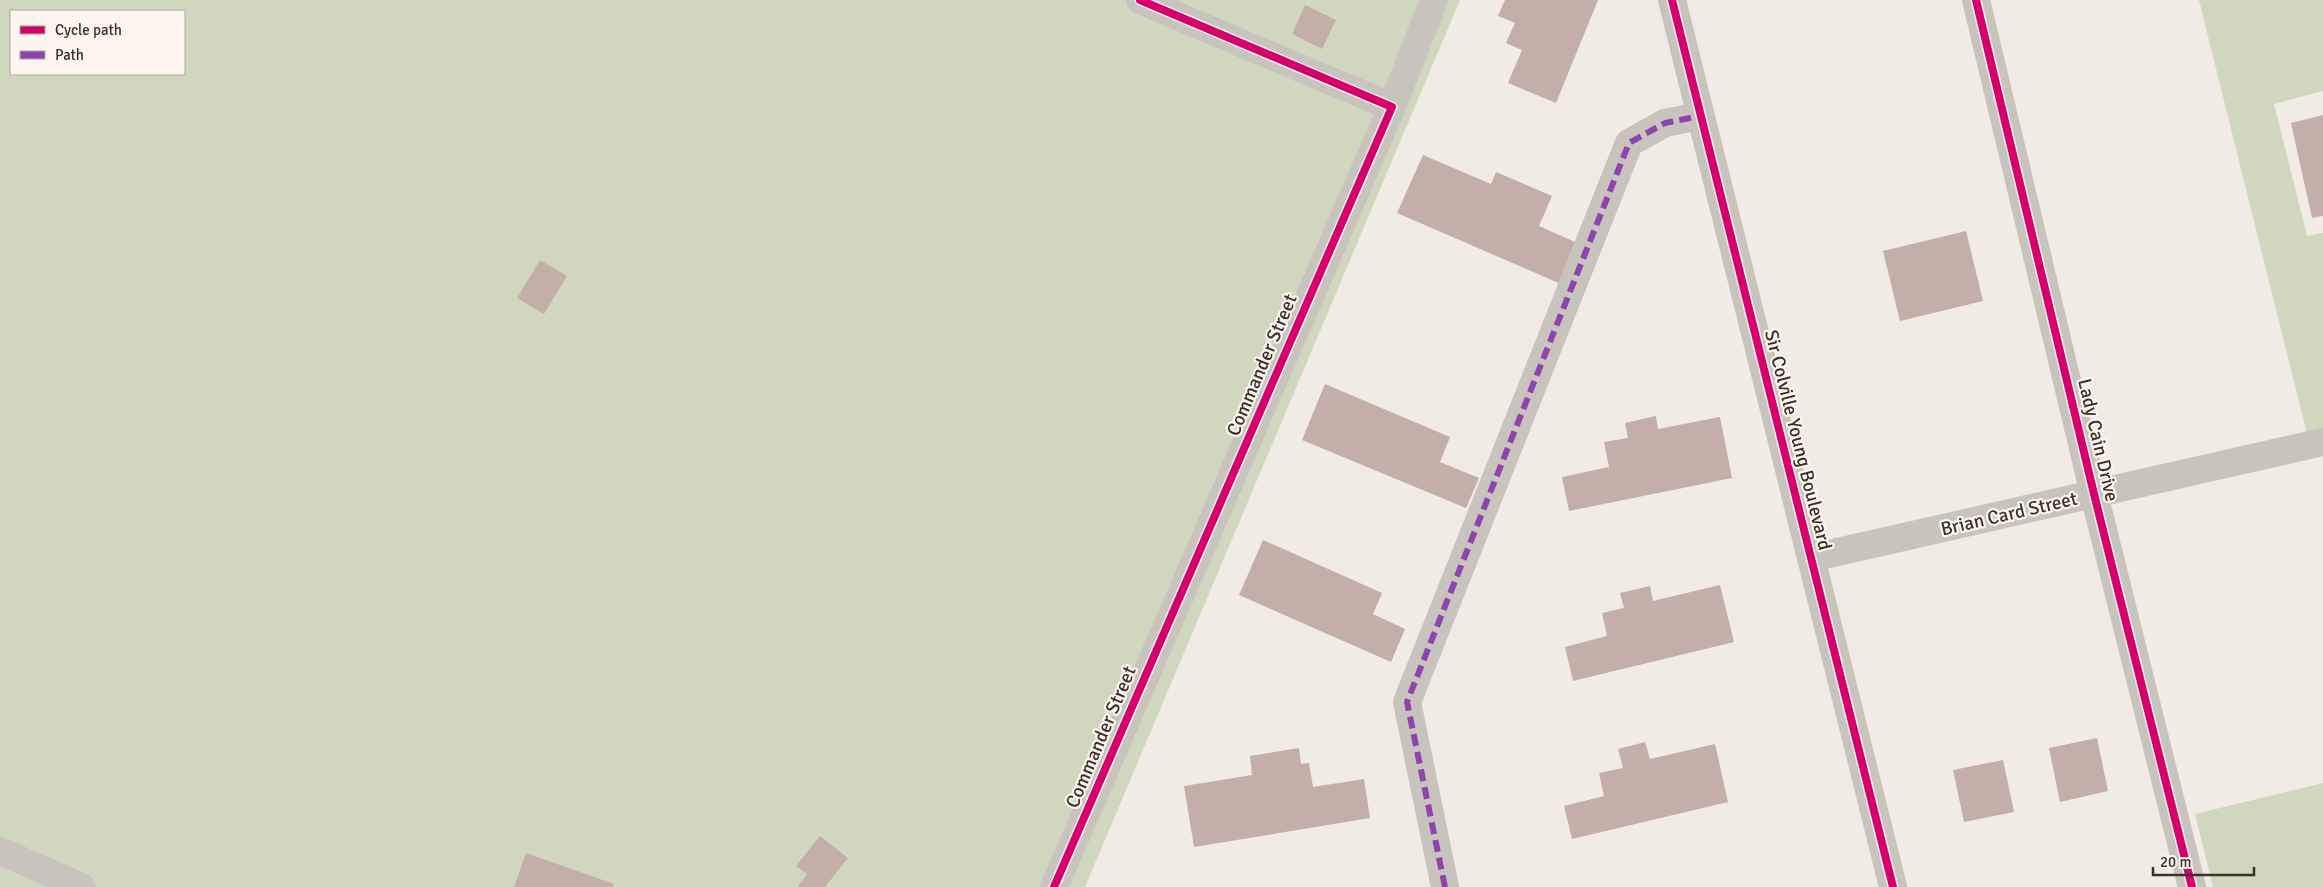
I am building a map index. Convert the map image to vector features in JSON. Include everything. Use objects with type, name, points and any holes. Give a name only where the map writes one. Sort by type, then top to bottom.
[{"type":"street","points":[[1140,0],[1392,107]]},
{"type":"street","name":"Commander Street","points":[[1054,887],[1392,107],[1434,0]]},
{"type":"street","name":"Sir Colville Young Boulevard","points":[[1672,0],[1893,887]]},
{"type":"street","name":"Lady Cain Drive","points":[[1976,0],[2094,494],[2192,887]]},
{"type":"street","points":[[1445,887],[1408,702],[1629,143],[1665,123],[1700,116]]},
{"type":"street","name":"Brian Card Street","points":[[1811,558],[2323,442]]},
{"type":"street","points":[[0,851],[82,887]]},
{"type":"green space","points":[[0,0],[1460,0],[1085,887],[0,887]]},
{"type":"green space","points":[[2199,0],[2323,0],[2323,91],[2274,104],[2307,236],[2323,233],[2323,430],[2307,434]]},
{"type":"green space","points":[[2323,783],[2323,887],[2213,887],[2195,814]]},
{"type":"building","points":[[1505,0],[1598,0],[1556,103],[1508,83],[1522,50],[1506,43],[1515,23],[1498,16]]},
{"type":"building","points":[[1305,5],[1336,20],[1322,49],[1292,34]]},
{"type":"building","points":[[2323,115],[2323,216],[2312,218],[2291,123]]},
{"type":"building","points":[[1423,155],[1491,184],[1496,172],[1552,196],[1539,226],[1584,246],[1568,287],[1397,213]]},
{"type":"building","points":[[1966,231],[1983,301],[1900,321],[1883,251]]},
{"type":"building","points":[[540,260],[567,276],[544,314],[517,298]]},
{"type":"building","points":[[1325,384],[1450,437],[1440,462],[1479,478],[1466,508],[1302,440]]},
{"type":"building","points":[[1656,416],[1658,429],[1720,417],[1732,478],[1569,511],[1562,477],[1609,467],[1604,442],[1628,438],[1625,423]]},
{"type":"building","points":[[1263,540],[1382,593],[1373,614],[1405,629],[1391,662],[1239,595]]},
{"type":"building","points":[[1720,585],[1734,642],[1573,681],[1565,647],[1607,636],[1602,613],[1624,608],[1620,593],[1650,586],[1653,601]]},
{"type":"building","points":[[2097,738],[2108,791],[2060,802],[2049,748]]},
{"type":"building","points":[[1645,742],[1650,759],[1715,744],[1728,802],[1572,839],[1564,806],[1604,796],[1599,773],[1623,768],[1618,749]]},
{"type":"building","points":[[1299,748],[1301,764],[1309,763],[1313,787],[1364,779],[1370,818],[1194,847],[1184,786],[1252,775],[1250,756]]},
{"type":"building","points":[[2003,760],[2014,812],[1964,822],[1953,770]]},
{"type":"building","points":[[820,836],[848,858],[825,887],[799,887],[807,874],[796,866]]},
{"type":"building","points":[[526,853],[614,884],[613,887],[514,887]]},
{"type":"marked path","points":[[1445,887],[1407,702],[1629,143],[1665,123],[1700,116]]},
{"type":"cycle path","points":[[1054,887],[1392,107],[1140,0]]},
{"type":"cycle path","points":[[1672,0],[1893,887]]},
{"type":"cycle path","points":[[1976,0],[2094,494],[2192,887]]}]
